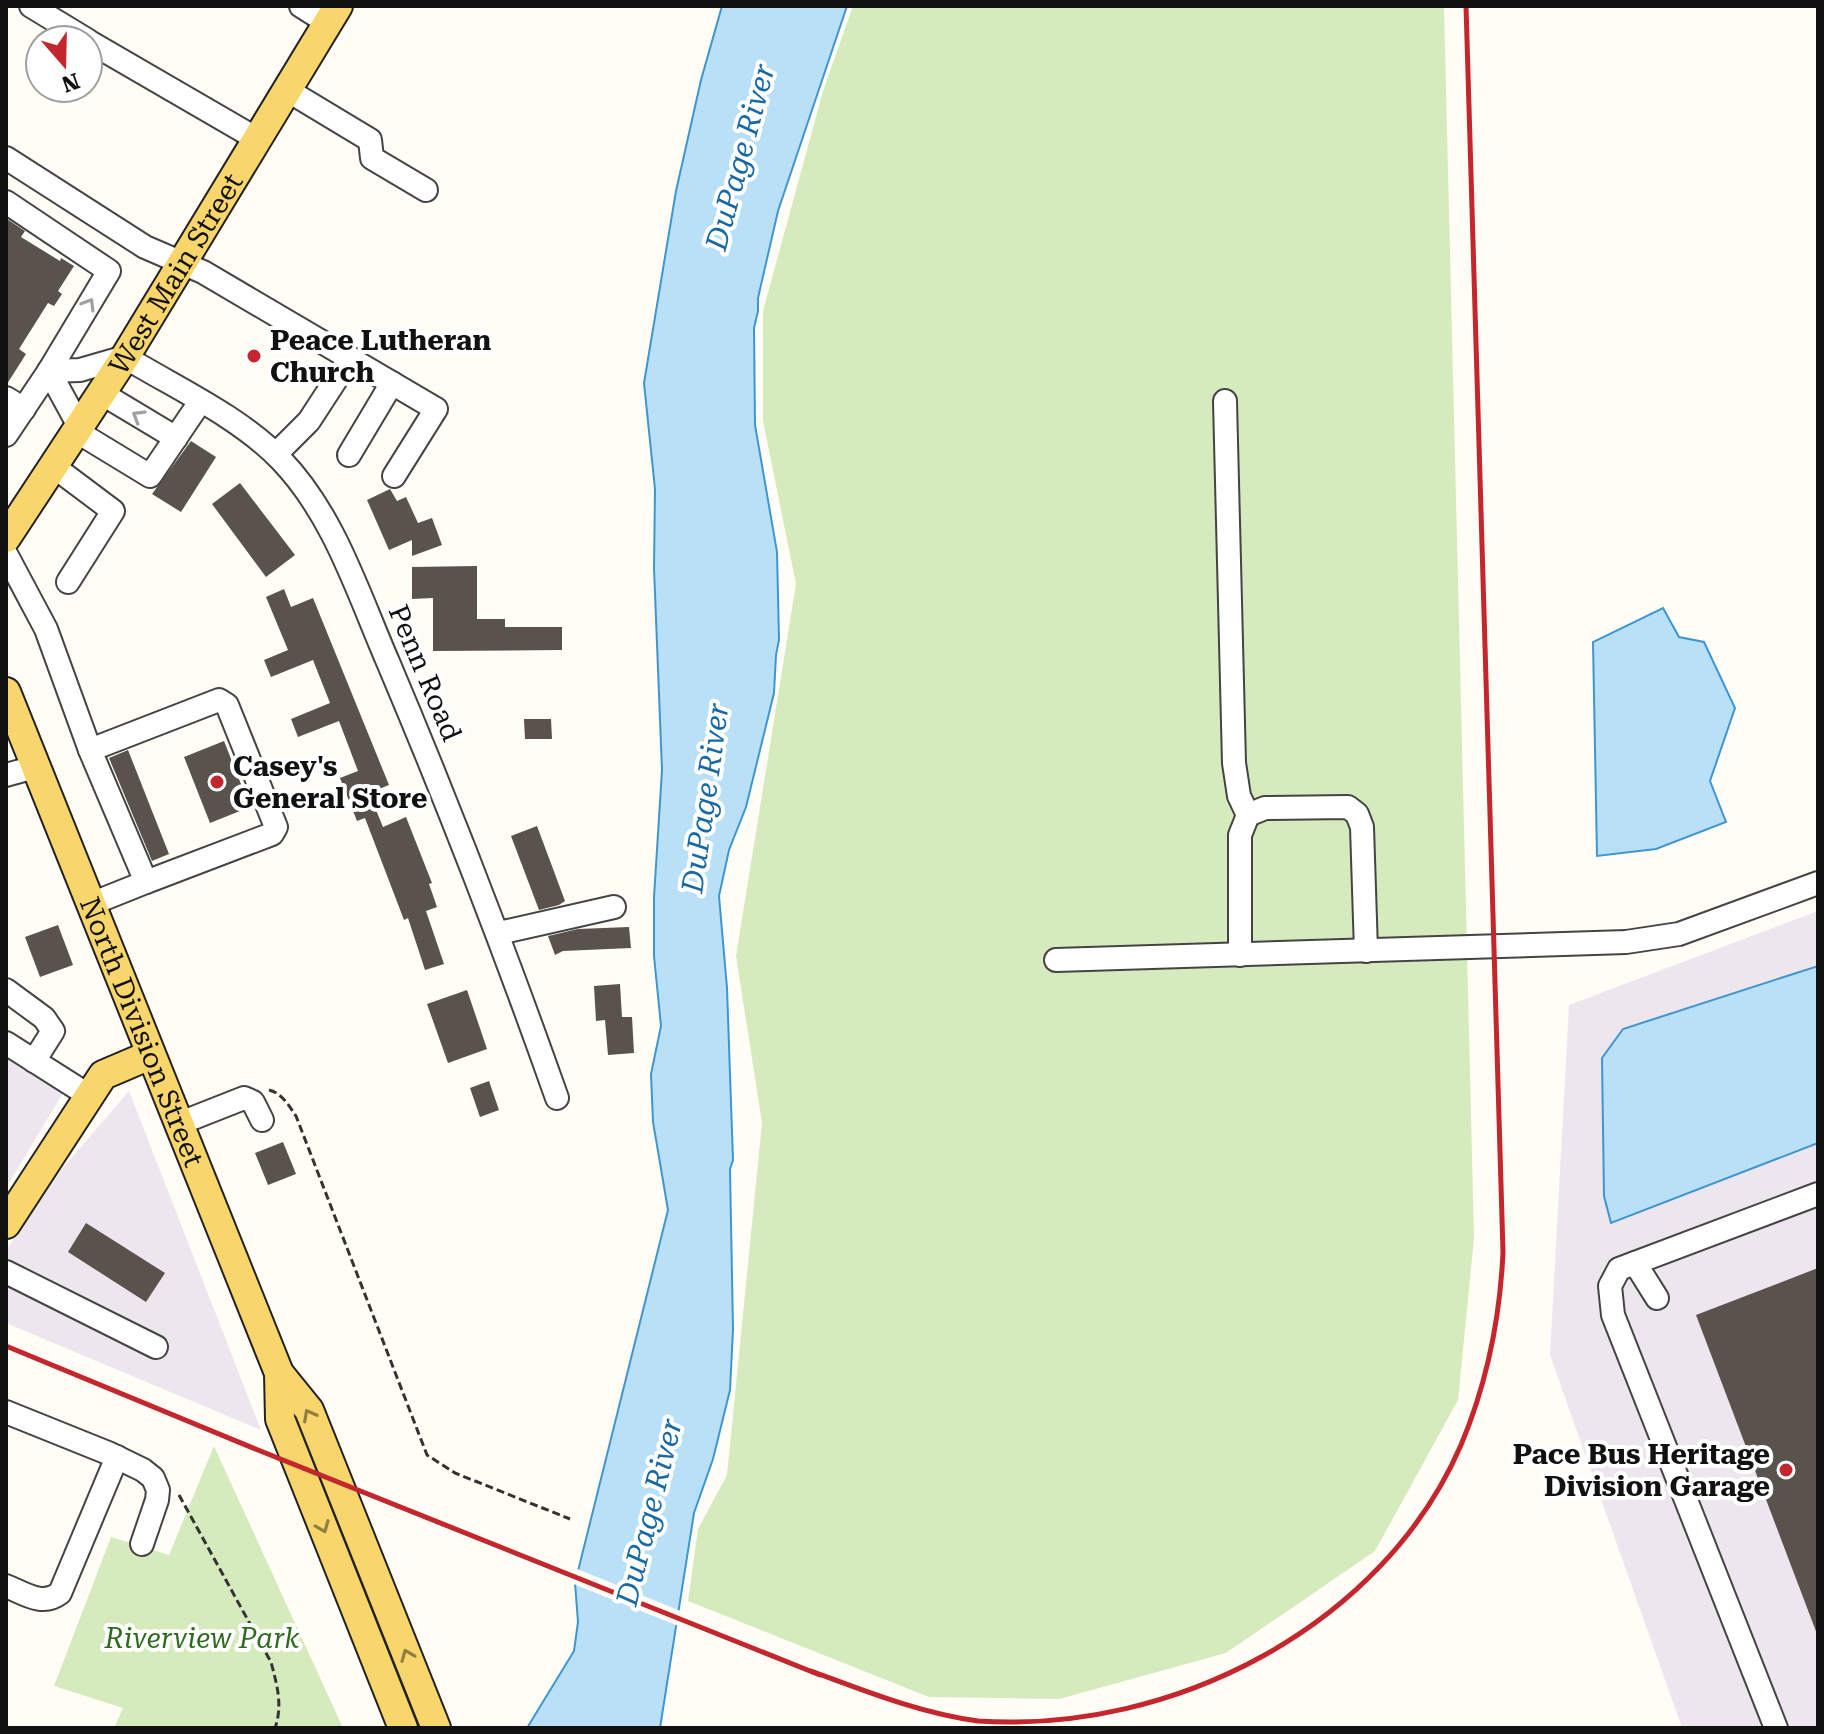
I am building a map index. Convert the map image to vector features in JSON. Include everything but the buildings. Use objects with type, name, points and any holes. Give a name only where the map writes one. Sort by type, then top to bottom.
[{"type":"main road","name":"West Main Street","points":[[6,538],[125,357],[333,14]]},
{"type":"main road","name":"North Division Street","points":[[6,692],[279,1373],[309,1410],[436,1728]]},
{"type":"main road","points":[[6,1224],[103,1075],[150,1055]]},
{"type":"main road","name":"North Division Street","points":[[279,1373],[280,1419],[403,1728]]},
{"type":"street","points":[[31,6],[61,24]]},
{"type":"street","points":[[301,6],[333,14]]},
{"type":"street","points":[[104,49],[257,139]]},
{"type":"street","points":[[287,90],[370,140],[372,158],[426,190]]},
{"type":"street","points":[[9,167],[145,247],[203,272],[436,409],[394,476]]},
{"type":"street","points":[[6,202],[109,271],[49,371],[15,403],[6,435]]},
{"type":"street","points":[[49,371],[80,370],[125,357]]},
{"type":"street","name":"Penn Road","points":[[125,357],[255,435],[276,454],[313,499],[339,547],[499,933],[557,1098]]},
{"type":"street","points":[[276,454],[309,421],[350,358]]},
{"type":"street","points":[[49,371],[78,428],[150,476],[200,402]]},
{"type":"street","points":[[349,455],[392,383]]},
{"type":"street","points":[[101,393],[176,438]]},
{"type":"street","points":[[1225,401],[1234,763],[1239,796],[1248,815]]},
{"type":"street","points":[[53,466],[113,511],[68,582]]},
{"type":"street","points":[[6,554],[46,629],[90,750],[146,882]]},
{"type":"street","points":[[90,750],[219,700],[227,705],[276,827],[272,834],[91,904]]},
{"type":"street","points":[[6,775],[35,767]]},
{"type":"street","points":[[1240,955],[1240,835],[1248,815],[1265,808],[1348,807],[1357,814],[1362,827],[1366,951]]},
{"type":"street","points":[[1056,960],[1626,942],[1679,934],[1818,883]]},
{"type":"street","points":[[499,933],[614,907]]},
{"type":"street","points":[[6,990],[44,1018],[53,1031],[34,1061]]},
{"type":"street","points":[[6,1043],[88,1095]]},
{"type":"street","points":[[178,1124],[244,1098],[253,1102],[262,1120]]},
{"type":"street","points":[[1776,1728],[1613,1315],[1610,1286],[1619,1269],[1818,1194]]},
{"type":"street","points":[[1635,1263],[1657,1298]]},
{"type":"street","points":[[6,1272],[156,1347]]},
{"type":"street","points":[[6,1412],[117,1457],[153,1478],[158,1490],[157,1500],[142,1544]]},
{"type":"street","points":[[6,1586],[41,1600],[51,1599],[60,1593],[117,1457]]},
{"type":"path","points":[[244,1098],[261,1089],[276,1092],[296,1116],[427,1455],[455,1473],[570,1519]]},
{"type":"path","points":[[153,1478],[180,1495],[271,1662],[279,1691],[275,1728]]},
{"type":"shaded area","name":"Pace Bus Heritage Division Garage","points":[[1818,911],[1818,1728],[1682,1728],[1550,1355],[1569,1005]]},
{"type":"shaded area","points":[[6,1058],[63,1093],[6,1188]]},
{"type":"shaded area","points":[[129,1091],[261,1430],[6,1323],[6,1251],[44,1190]]},
{"type":"green space","points":[[853,6],[1444,6],[1474,1238],[1458,1400],[1375,1551],[1226,1653],[1059,1699],[929,1697],[688,1601],[698,1529],[727,1475],[762,1123],[736,956],[796,584],[763,421],[763,311],[823,91]]},
{"type":"green space","points":[[299,1414],[423,1728],[415,1728],[292,1417]]},
{"type":"green space","name":"Riverview Park","points":[[214,1446],[343,1728],[114,1728],[123,1708],[54,1686],[111,1537],[169,1555]]},
{"type":"water","name":"DuPage River","points":[[722,6],[847,6],[778,211],[754,328],[755,425],[777,552],[779,640],[774,693],[746,807],[729,850],[719,896],[727,988],[733,1160],[730,1169],[733,1329],[730,1390],[713,1459],[694,1513],[660,1728],[527,1728],[574,1651],[578,1622],[575,1583],[668,1210],[653,1122],[651,1074],[661,1026],[654,956],[654,897],[662,770],[654,568],[655,489],[644,383],[676,191],[701,80]]},
{"type":"water","points":[[1663,608],[1679,637],[1704,642],[1735,708],[1710,781],[1726,822],[1656,849],[1597,856],[1593,642]]},
{"type":"water","points":[[1818,966],[1818,1143],[1611,1223],[1604,1196],[1602,1058],[1623,1029]]},
{"type":"pier","points":[[575,1568],[683,1612],[681,1627],[571,1583]]},
{"type":"railway","points":[[811,1671],[914,1707],[978,1721],[1052,1720],[1125,1709],[1196,1687],[1263,1656],[1325,1615],[1380,1566],[1426,1509],[1461,1445],[1491,1350],[1503,1252],[1466,6]]},
{"type":"railway","points":[[6,1346],[820,1675]]},
{"type":"place","name":"Peace Lutheran Church","points":[[254,356]]},
{"type":"place","name":"Casey's General Store","points":[[217,782]]},
{"type":"place","name":"Pace Bus Heritage Division Garage","points":[[1786,1470]]}]
